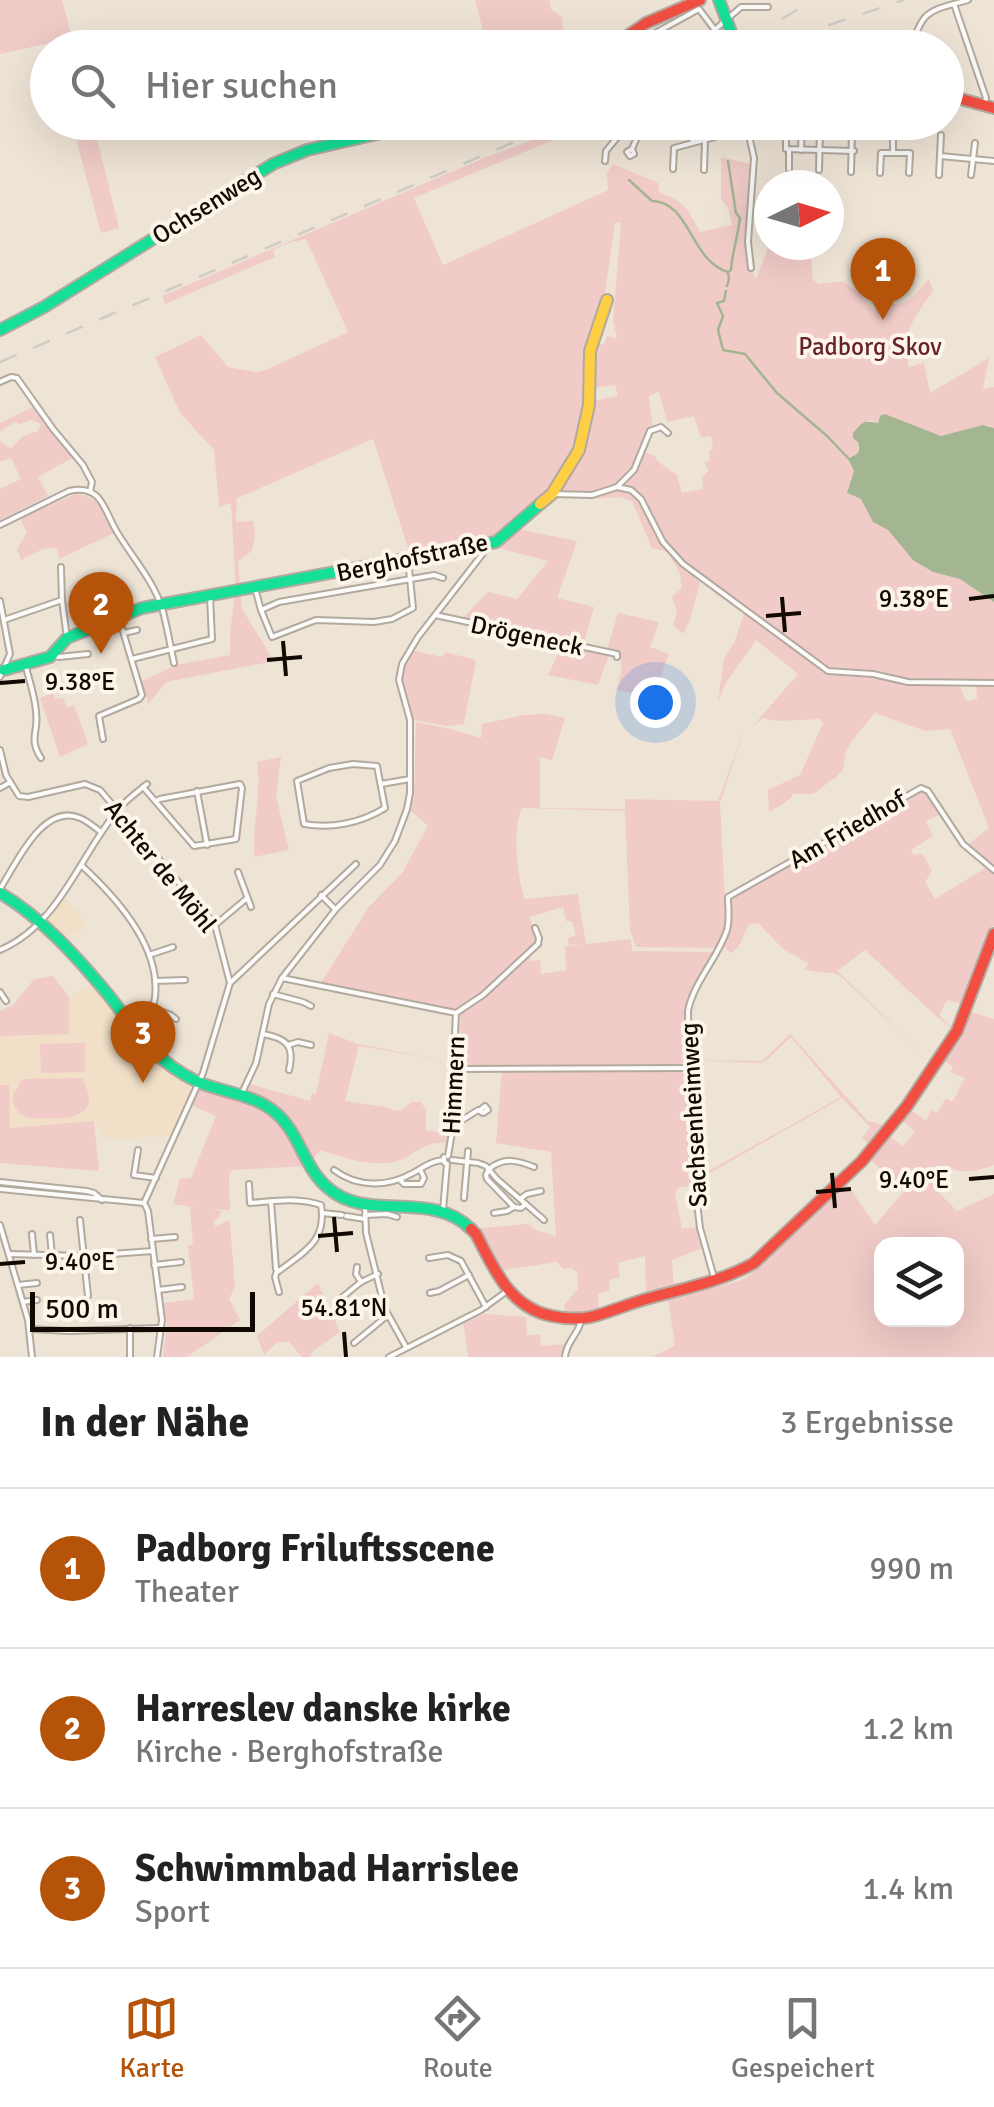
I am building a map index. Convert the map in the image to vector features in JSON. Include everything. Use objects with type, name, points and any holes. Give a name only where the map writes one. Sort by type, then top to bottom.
[{"type":"street","points":[[629,30],[690,0]]},
{"type":"street","points":[[635,30],[700,0]]},
{"type":"street","points":[[717,0],[731,30]]},
{"type":"street","points":[[916,30],[925,15],[968,0]]},
{"type":"street","points":[[954,4],[963,30]]},
{"type":"street","points":[[660,30],[699,9],[715,30],[742,7],[768,7]]},
{"type":"street","points":[[964,33],[989,106]]},
{"type":"street","points":[[964,100],[989,106]]},
{"type":"street","name":"Ochsenweg","points":[[0,330],[36,312],[273,164],[349,140]]},
{"type":"street","points":[[605,162],[606,151],[617,140]]},
{"type":"street","points":[[632,149],[636,140]]},
{"type":"street","points":[[673,169],[674,148],[705,140],[704,170]]},
{"type":"street","points":[[750,140],[754,158],[748,252],[752,268]]},
{"type":"street","points":[[786,140],[786,150],[853,151]]},
{"type":"street","points":[[801,140],[801,150]]},
{"type":"street","points":[[819,140],[819,170]]},
{"type":"street","points":[[851,172],[852,140]]},
{"type":"street","points":[[892,153],[893,140]]},
{"type":"street","points":[[939,175],[941,140]]},
{"type":"street","points":[[970,176],[974,143]]},
{"type":"street","points":[[789,150],[789,168]]},
{"type":"street","points":[[880,172],[881,152],[910,154],[909,173]]},
{"type":"street","points":[[940,156],[994,162]]},
{"type":"street","name":"Berghofstraße","points":[[53,655],[67,638],[142,608],[491,544],[552,494],[579,450],[589,405],[590,351],[607,300]]},
{"type":"street","points":[[0,382],[18,378],[90,477],[90,492]]},
{"type":"street","points":[[552,494],[592,496],[616,487],[634,470],[650,431],[661,427],[668,433]]},
{"type":"street","points":[[616,487],[638,494],[663,542],[683,564],[828,670],[908,682],[994,683]]},
{"type":"street","points":[[0,524],[69,491],[90,492],[104,504],[160,605],[174,662]]},
{"type":"street","points":[[241,1095],[256,1063],[267,1012],[282,978],[336,910],[380,865],[401,828],[410,800],[410,720],[400,687],[400,672],[408,651],[491,544]]},
{"type":"street","points":[[255,588],[260,610],[274,637],[316,620],[392,619],[413,608],[408,560]]},
{"type":"street","points":[[61,567],[67,638]]},
{"type":"street","points":[[260,610],[279,602],[434,575],[442,578]]},
{"type":"street","points":[[132,659],[212,639],[210,597]]},
{"type":"street","points":[[4,620],[62,600]]},
{"type":"street","points":[[0,601],[10,654],[2,673]]},
{"type":"street","name":"Drögeneck","points":[[435,615],[617,657]]},
{"type":"street","points":[[103,740],[98,716],[141,697],[119,618]]},
{"type":"street","points":[[124,634],[137,630]]},
{"type":"street","points":[[10,654],[23,664],[37,713],[34,747],[41,758]]},
{"type":"street","points":[[2,673],[53,655],[88,654]]},
{"type":"street","points":[[0,750],[9,783],[0,788]]},
{"type":"street","points":[[340,765],[376,765],[381,784],[385,808],[376,813],[346,824],[304,824],[296,785],[306,776],[340,765]]},
{"type":"street","points":[[381,784],[410,779]]},
{"type":"street","name":"Achter de Möhl","points":[[9,783],[22,797],[89,784],[100,790],[215,925],[230,983]]},
{"type":"street","points":[[0,950],[40,922],[101,832],[145,785],[156,802],[194,846],[236,839],[242,788],[238,784],[156,802]]},
{"type":"street","name":"Am Friedhof","points":[[728,897],[921,788],[928,791],[963,844],[994,870]]},
{"type":"street","points":[[198,791],[207,845]]},
{"type":"street","points":[[101,832],[76,817],[51,820],[39,830],[0,891],[40,922],[105,991],[156,1055],[184,1075],[266,1105],[282,1118],[312,1172],[330,1191],[365,1213],[388,1315],[406,1347]]},
{"type":"street","points":[[144,1203],[199,1082],[230,983],[356,864]]},
{"type":"street","points":[[81,865],[120,908],[150,956],[155,981],[152,1008],[148,1022],[137,1032]]},
{"type":"street","points":[[238,872],[251,907]]},
{"type":"street","points":[[321,895],[336,910]]},
{"type":"street","name":"Sachsenheimweg","points":[[715,1281],[698,1221],[688,1068],[689,1006],[727,932],[728,897]]},
{"type":"street","points":[[215,925],[246,899]]},
{"type":"street","points":[[282,978],[456,1014],[538,944],[535,928]]},
{"type":"street","points":[[322,1213],[344,1216],[442,1210],[462,1220],[476,1234],[507,1291],[540,1314],[559,1319],[581,1319],[741,1272],[862,1161],[892,1125],[957,1031],[994,934]]},
{"type":"street","points":[[150,956],[173,947]]},
{"type":"street","points":[[155,981],[186,980]]},
{"type":"street","points":[[0,992],[6,1001]]},
{"type":"street","points":[[273,994],[311,1006]]},
{"type":"street","points":[[152,1008],[176,1019]]},
{"type":"street","name":"Himmern","points":[[442,1210],[453,1126],[456,1014]]},
{"type":"street","points":[[263,1034],[281,1038],[288,1045],[289,1070]]},
{"type":"street","points":[[288,1045],[311,1045]]},
{"type":"street","points":[[454,1069],[688,1068]]},
{"type":"street","points":[[453,1126],[480,1110]]},
{"type":"street","points":[[138,1150],[134,1175],[156,1178]]},
{"type":"street","points":[[464,1198],[468,1151]]},
{"type":"street","points":[[514,1207],[487,1179],[489,1169],[509,1160],[534,1167]]},
{"type":"street","points":[[334,1170],[350,1180],[382,1183],[400,1179],[432,1161],[482,1164],[544,1220]]},
{"type":"street","points":[[400,1179],[404,1184],[421,1184],[424,1178],[420,1169]]},
{"type":"street","points":[[0,1182],[87,1191],[102,1200]]},
{"type":"street","points":[[249,1184],[250,1203],[300,1199],[321,1205]]},
{"type":"street","points":[[0,1189],[144,1203]]},
{"type":"street","points":[[277,1271],[318,1238],[323,1227],[321,1205],[330,1191]]},
{"type":"street","points":[[520,1199],[541,1191]]},
{"type":"street","points":[[272,1201],[278,1292]]},
{"type":"street","points":[[144,1203],[162,1328],[157,1357]]},
{"type":"street","points":[[494,1212],[526,1204]]},
{"type":"street","points":[[365,1213],[397,1217]]},
{"type":"street","points":[[80,1220],[88,1296]]},
{"type":"street","points":[[0,1225],[30,1329],[32,1357]]},
{"type":"street","points":[[32,1234],[34,1255]]},
{"type":"street","points":[[50,1235],[52,1255]]},
{"type":"street","points":[[151,1239],[174,1236]]},
{"type":"street","points":[[10,1254],[82,1256],[152,1251]]},
{"type":"street","points":[[428,1258],[453,1256],[464,1264],[486,1307]]},
{"type":"street","points":[[154,1265],[180,1262]]},
{"type":"street","points":[[357,1267],[361,1282]]},
{"type":"street","points":[[340,1299],[378,1274]]},
{"type":"street","points":[[430,1293],[469,1275]]},
{"type":"street","points":[[18,1285],[37,1283]]},
{"type":"street","points":[[158,1290],[182,1288]]},
{"type":"street","points":[[389,1357],[486,1307],[507,1291]]},
{"type":"street","points":[[23,1302],[38,1300]]},
{"type":"street","points":[[354,1343],[388,1315]]},
{"type":"street","points":[[565,1357],[581,1319]]},
{"type":"street","points":[[130,1328],[130,1357]]},
{"type":"street","points":[[30,1329],[162,1328]]},
{"type":"shaded area","points":[[885,414],[941,436],[983,425],[994,428],[994,602],[960,579],[933,572],[913,560],[888,530],[873,522],[861,499],[847,493],[854,471],[848,459],[859,449],[853,433],[864,422],[878,423]]},
{"type":"shaded area","points":[[64,896],[87,926],[62,942],[43,922]]},
{"type":"shaded area","points":[[94,983],[146,1050],[189,1083],[190,1095],[173,1136],[107,1139],[95,1121],[9,1128],[9,1086],[0,1085],[0,1036],[69,1034],[69,997]]},
{"type":"green space","points":[[0,0],[62,0],[70,30],[30,30],[30,47],[0,54]]},
{"type":"green space","points":[[475,0],[550,0],[551,9],[562,17],[563,30],[483,30]]},
{"type":"green space","points":[[76,140],[97,140],[119,228],[101,233]]},
{"type":"green space","name":"Padborg Skov","points":[[533,140],[553,140],[414,198],[443,265],[608,190],[607,174],[613,164],[658,183],[660,193],[685,208],[700,232],[732,225],[721,199],[721,157],[750,164],[746,250],[756,279],[763,260],[811,260],[813,280],[819,284],[842,281],[874,311],[882,302],[904,303],[929,279],[933,290],[908,334],[909,367],[924,363],[930,393],[989,358],[983,389],[994,387],[994,428],[987,425],[941,436],[885,414],[877,423],[869,420],[856,454],[848,460],[854,472],[848,494],[861,499],[873,522],[888,530],[914,560],[933,572],[960,579],[994,602],[994,681],[909,679],[879,671],[825,666],[693,569],[670,546],[668,552],[652,548],[632,501],[620,497],[561,497],[545,504],[578,457],[588,431],[592,401],[618,396],[615,385],[592,388],[594,342],[604,345],[607,336],[617,339],[613,320],[621,222],[615,223],[604,300],[588,348],[580,437],[537,502],[494,538],[411,557],[373,439],[237,498],[236,522],[253,521],[255,535],[252,551],[238,561],[240,588],[236,589],[231,503],[219,507],[214,450],[180,413],[155,357],[201,335],[228,367],[256,372],[348,332],[306,239],[288,243],[273,250],[275,257],[165,304],[162,296],[486,157]],"holes":[[[659,392],[667,422],[694,416],[700,435],[711,436],[710,461],[704,463],[709,470],[702,477],[703,489],[682,493],[677,475],[655,456],[639,450],[653,427],[649,396]]]},
{"type":"green space","points":[[35,406],[74,457],[38,477],[48,496],[0,520],[0,489],[21,479],[11,458],[0,462],[0,439],[11,448],[23,436],[38,431],[41,424],[32,420],[15,422],[0,431],[0,423]]},
{"type":"green space","points":[[76,494],[96,502],[114,533],[59,559],[57,548],[43,549],[21,560],[17,549],[27,533],[20,518]]},
{"type":"green space","points":[[518,529],[577,541],[557,598],[594,607],[583,646],[461,620],[488,592],[517,599],[548,561],[495,547]]},
{"type":"green space","points":[[668,552],[700,582],[683,634],[673,625],[677,612],[672,597],[682,588],[680,574]]},
{"type":"green space","points":[[235,593],[240,593],[242,609],[274,661],[166,682],[148,704],[142,681],[176,665],[230,655]]},
{"type":"green space","points":[[618,613],[659,622],[650,647],[669,654],[653,697],[616,690],[622,668],[620,658],[609,655],[598,685],[548,675],[563,644],[606,653]]},
{"type":"green space","points":[[744,613],[827,675],[960,686],[966,701],[977,699],[976,685],[994,685],[994,868],[966,846],[989,828],[950,729],[925,731],[875,713],[851,742],[843,770],[836,777],[813,794],[794,794],[769,812],[768,790],[800,775],[823,723],[820,719],[763,718],[752,727],[798,674],[756,640],[718,701],[724,659]]},
{"type":"green space","points":[[411,650],[442,657],[445,652],[476,660],[464,724],[447,726],[413,720],[403,685]]},
{"type":"green space","points":[[53,693],[55,699],[63,698],[67,708],[74,705],[88,744],[60,757],[40,698]]},
{"type":"green space","points":[[546,714],[565,718],[552,760],[540,757],[540,808],[625,809],[625,799],[718,801],[744,730],[720,803],[726,922],[716,948],[636,947],[630,930],[625,811],[522,808],[517,827],[525,899],[578,894],[586,944],[631,939],[632,951],[714,952],[686,1006],[686,1065],[457,1065],[461,1014],[528,955],[531,961],[540,960],[541,974],[566,970],[565,947],[583,944],[569,945],[568,938],[576,935],[572,921],[566,921],[563,907],[529,917],[538,938],[536,943],[459,1010],[320,984],[369,907],[402,873],[428,826],[410,810],[414,798],[416,722],[481,738],[482,724]]},
{"type":"green space","points":[[281,757],[276,796],[289,850],[254,857],[257,762]]},
{"type":"green space","points":[[918,792],[926,793],[940,814],[926,821],[933,836],[911,850],[914,855],[922,853],[932,871],[925,882],[935,899],[987,867],[994,873],[994,925],[964,1005],[947,1000],[939,1015],[956,1031],[865,950],[837,971],[926,1056],[840,976],[805,969],[808,963],[783,949],[758,923],[750,924],[731,953],[722,945],[732,924],[733,898]]},
{"type":"green space","points":[[53,976],[69,997],[69,1034],[0,1036],[0,1011],[14,1004],[34,979]]},
{"type":"green space","points":[[971,1012],[994,1019],[994,1165],[967,1171],[940,1165],[933,1176],[940,1188],[937,1191],[957,1211],[994,1194],[994,1357],[653,1357],[675,1345],[668,1300],[746,1278],[847,1184],[875,1225],[904,1191],[871,1160],[889,1136],[903,1146],[915,1131],[901,1120],[910,1110],[926,1120],[932,1110],[937,1113],[946,1098],[952,1101],[958,1093],[965,1078],[950,1072],[953,1067],[945,1061],[963,1036]]},
{"type":"green space","points":[[329,1033],[358,1044],[448,1061],[359,1046],[345,1101],[397,1111],[411,1102],[421,1102],[426,1110],[426,1130],[447,1134],[446,1143],[431,1144],[394,1162],[357,1161],[321,1150],[311,1161],[287,1120],[248,1093],[250,1084],[310,1101],[312,1093],[316,1094]]},
{"type":"green space","points":[[790,1034],[868,1121],[883,1125],[870,1145],[862,1138],[870,1127],[842,1098],[699,1179],[841,1097],[791,1037],[760,1063],[692,1060],[762,1061]]},
{"type":"green space","points":[[85,1043],[85,1072],[41,1073],[40,1044]]},
{"type":"green space","points":[[502,1070],[686,1070],[692,1186],[680,1187],[675,1193],[682,1229],[697,1227],[703,1248],[672,1260],[674,1290],[646,1295],[645,1256],[618,1263],[620,1277],[609,1282],[609,1291],[598,1294],[599,1313],[565,1318],[564,1305],[578,1289],[577,1272],[563,1269],[557,1262],[499,1271],[474,1229],[527,1224],[556,1236],[551,1152],[496,1143]]},
{"type":"green space","points":[[83,1078],[89,1101],[86,1108],[73,1116],[29,1118],[15,1107],[13,1096],[22,1079]]},
{"type":"green space","points":[[0,1085],[9,1085],[10,1128],[94,1121],[99,1171],[0,1163]]},
{"type":"green space","points":[[200,1089],[263,1105],[281,1119],[307,1166],[232,1170],[230,1210],[211,1209],[221,1211],[213,1222],[216,1227],[229,1220],[230,1223],[235,1287],[229,1299],[240,1320],[187,1357],[163,1357],[167,1325],[164,1303],[194,1299],[188,1246],[193,1244],[190,1207],[202,1208],[173,1204],[180,1179],[191,1178],[216,1116],[191,1105]]},
{"type":"green space","points":[[318,1283],[340,1332],[310,1357],[302,1357],[289,1342],[278,1342],[264,1355],[257,1336]]},
{"type":"green space","points":[[485,1314],[526,1317],[527,1335],[540,1335],[541,1346],[566,1344],[563,1357],[468,1357],[463,1321]]},
{"type":"waterway","points":[[728,161],[740,218],[728,272]]},
{"type":"waterway","points":[[629,180],[652,201],[675,211],[706,256],[728,272],[727,286]]},
{"type":"waterway","points":[[726,291],[724,301],[717,303],[723,316],[718,330],[723,350],[745,354],[777,393],[850,460]]},
{"type":"railway","points":[[814,30],[904,0]]},
{"type":"railway","points":[[782,19],[798,9]]},
{"type":"railway","points":[[0,362],[519,140]]},
{"type":"traffic: fast","points":[[719,0],[730,30]]},
{"type":"traffic: fast","points":[[0,330],[44,307],[273,164],[307,150],[351,140]]},
{"type":"traffic: fast","points":[[4,670],[50,657],[67,638],[142,608],[496,542],[540,504]]},
{"type":"traffic: fast","points":[[0,893],[44,925],[70,951],[143,1040],[166,1062],[198,1082],[249,1098],[276,1113],[328,1188],[361,1204],[437,1211],[455,1217],[471,1229]]},
{"type":"traffic: slow","points":[[540,504],[552,494],[579,450],[589,405],[590,351],[607,300]]},
{"type":"traffic: jam","points":[[636,30],[700,0]]},
{"type":"traffic: jam","points":[[964,100],[994,108]]},
{"type":"traffic: jam","points":[[471,1229],[514,1296],[537,1312],[567,1318],[598,1315],[717,1279],[754,1263],[862,1161],[907,1106],[957,1031],[994,934]]},
{"type":"place","name":"Padborg Friluftsscene","points":[[883,320]]},
{"type":"place","name":"Harreslev danske kirke","points":[[101,654]]},
{"type":"place","name":"Schwimmbad Harrislee","points":[[143,1083]]}]
